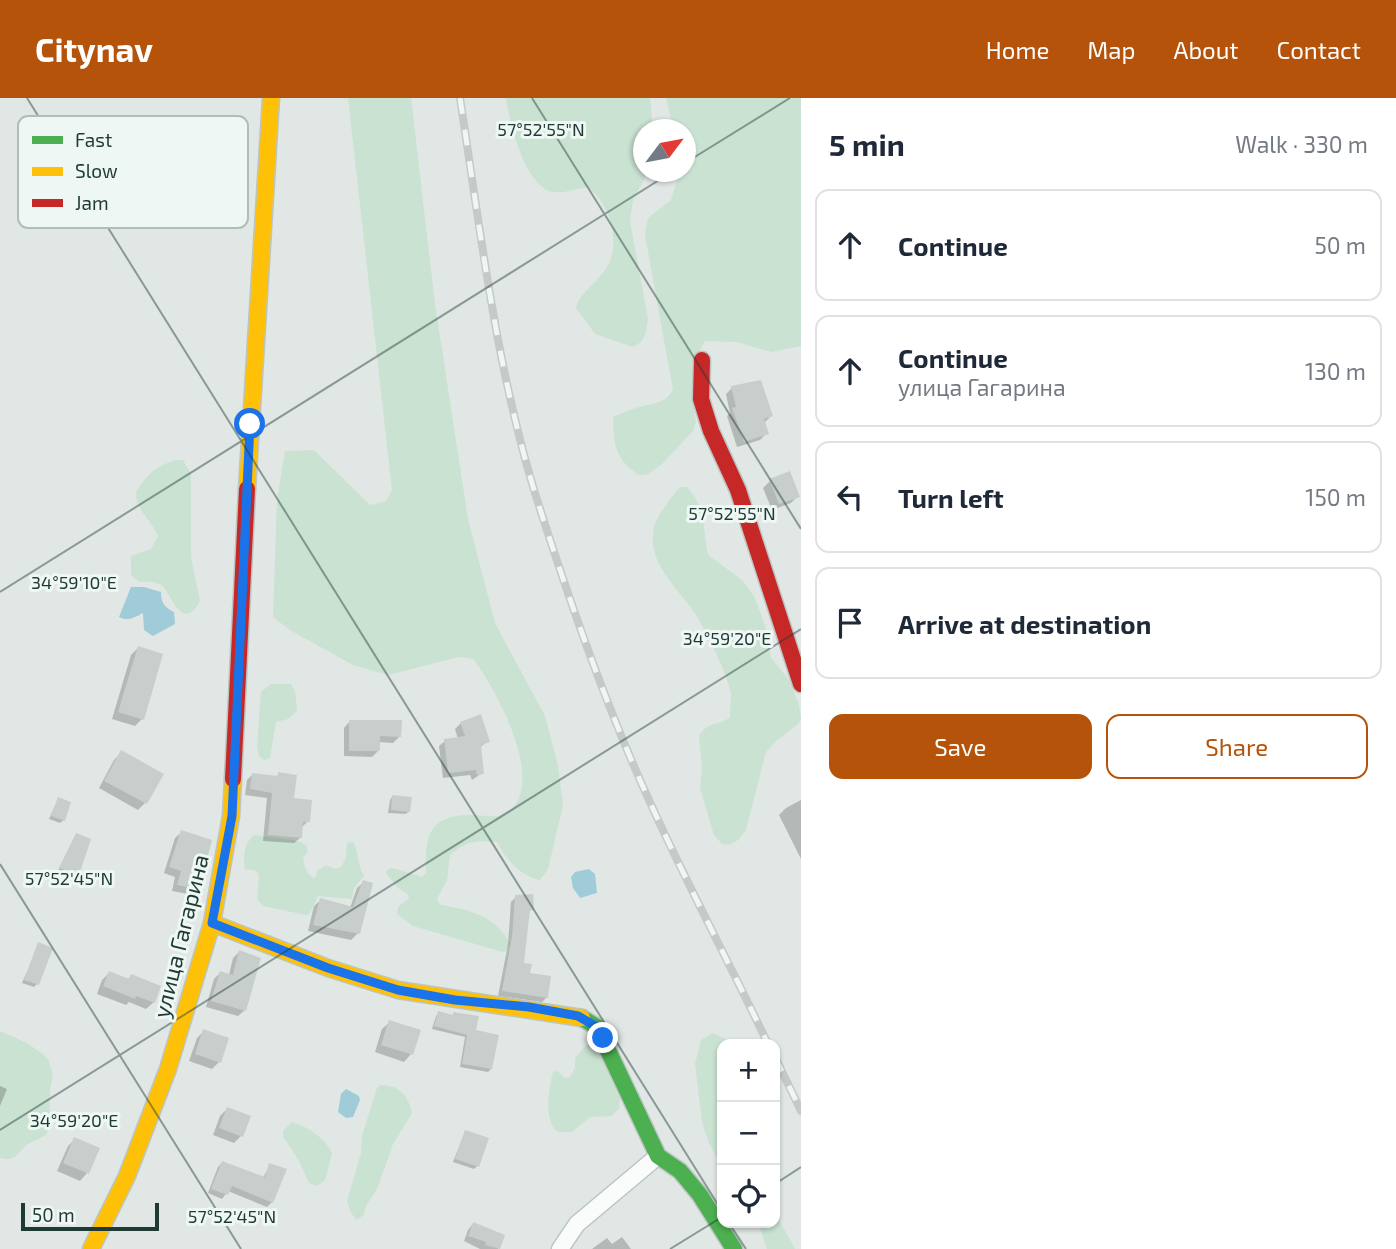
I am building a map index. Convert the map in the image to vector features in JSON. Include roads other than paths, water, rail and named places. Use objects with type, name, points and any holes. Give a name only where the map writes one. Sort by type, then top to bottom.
[{"type":"main road","name":"улица Гагарина","points":[[91,1249],[127,1176],[168,1069],[212,923],[232,816],[250,424],[271,98]]},
{"type":"main road","points":[[702,360],[701,398],[711,431],[738,490],[801,684]]},
{"type":"main road","points":[[212,923],[328,968],[398,990],[578,1016],[597,1027],[659,1156],[680,1171],[701,1195],[734,1249]]},
{"type":"street","points":[[560,1249],[564,1240],[587,1215],[659,1156]]},
{"type":"water","points":[[131,587],[144,587],[161,592],[164,604],[174,612],[175,624],[153,636],[144,630],[143,613],[128,619],[119,617]]},
{"type":"water","points":[[589,869],[595,874],[597,893],[580,898],[573,888],[571,877],[575,872]]},
{"type":"water","points":[[346,1089],[359,1096],[360,1100],[353,1117],[346,1118],[338,1112],[341,1094]]},
{"type":"railway","points":[[460,98],[501,357],[525,459],[565,586],[638,774],[766,1039]]},
{"type":"railway","points":[[780,1067],[801,1111]]}]
